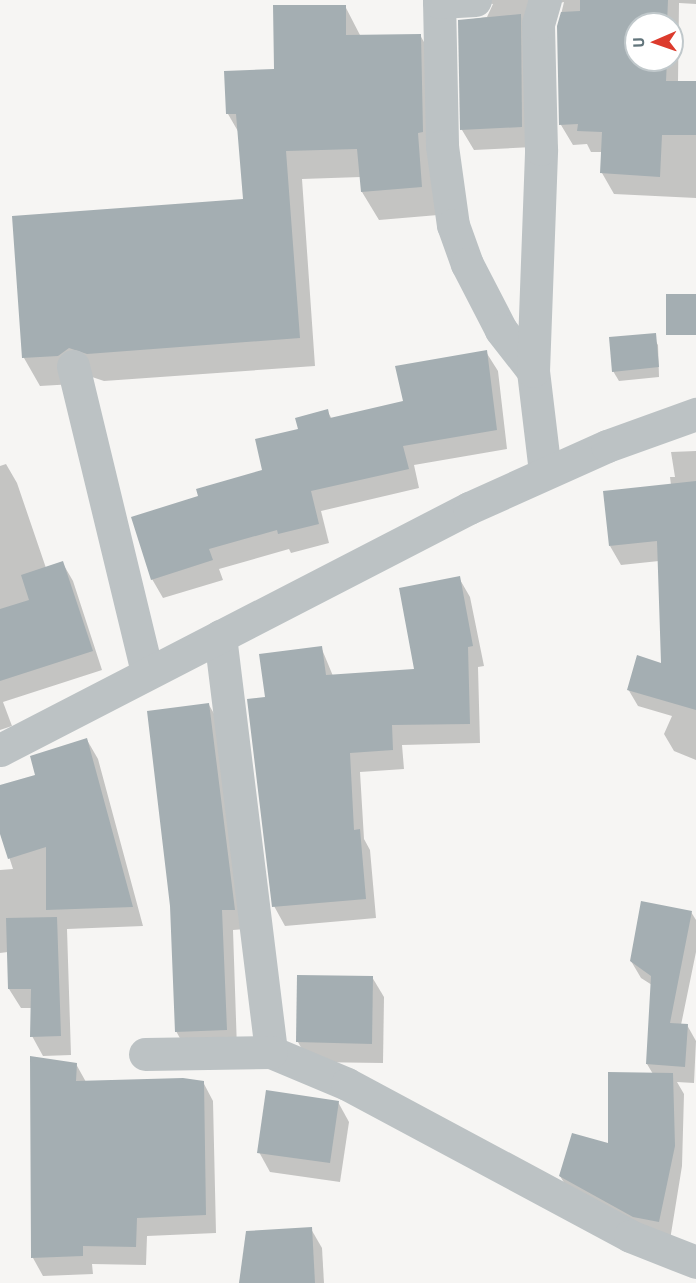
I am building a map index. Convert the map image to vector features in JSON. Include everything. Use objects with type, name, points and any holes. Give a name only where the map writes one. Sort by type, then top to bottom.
[{"type":"street","points":[[476,0],[439,1],[442,146],[453,225],[467,264],[501,330],[533,371]]},
{"type":"street","points":[[545,0],[538,24],[541,149],[533,371],[545,471]]},
{"type":"street","points":[[73,366],[147,672]]},
{"type":"street","points":[[0,750],[147,672],[545,471],[696,414]]},
{"type":"street","points":[[220,636],[272,1052]]},
{"type":"street","points":[[145,1054],[272,1052],[347,1084],[687,1268]]},
{"type":"building","points":[[580,0],[668,0],[668,12],[624,12],[624,72],[666,72],[666,81],[696,81],[696,135],[662,135],[660,177],[600,173],[602,132],[577,131],[578,124],[559,125],[557,26],[561,12],[580,11]]},
{"type":"building","points":[[273,5],[346,5],[346,35],[421,34],[423,132],[418,133],[422,187],[361,192],[357,149],[286,151],[300,338],[87,354],[69,348],[58,356],[22,358],[12,216],[243,199],[236,114],[226,114],[224,71],[274,69]]},
{"type":"building","points":[[521,14],[522,127],[460,130],[458,20]]},
{"type":"building","points":[[666,294],[696,294],[696,335],[666,335]]},
{"type":"building","points":[[656,333],[659,367],[612,372],[609,337]]},
{"type":"building","points":[[487,350],[497,430],[403,446],[409,469],[311,491],[319,524],[278,534],[277,530],[209,549],[213,560],[151,580],[131,517],[198,496],[196,489],[262,470],[255,439],[298,429],[295,418],[328,409],[330,418],[403,401],[395,366]]},
{"type":"building","points":[[696,481],[696,710],[627,690],[637,655],[661,663],[657,541],[609,546],[603,491]]},
{"type":"building","points":[[63,561],[93,651],[0,681],[0,609],[29,600],[21,575]]},
{"type":"building","points":[[460,576],[473,646],[468,647],[470,724],[392,725],[393,750],[350,753],[354,830],[360,829],[366,899],[272,907],[247,699],[265,697],[259,654],[322,646],[326,675],[414,669],[399,588]]},
{"type":"building","points":[[209,703],[235,910],[222,910],[227,1030],[175,1032],[170,906],[147,711]]},
{"type":"building","points":[[87,738],[133,907],[46,910],[46,847],[8,859],[0,834],[0,785],[35,775],[30,756]]},
{"type":"building","points":[[641,901],[692,911],[670,1023],[688,1024],[685,1067],[646,1064],[651,976],[630,961]]},
{"type":"building","points":[[57,917],[61,1036],[30,1037],[31,989],[8,989],[6,918]]},
{"type":"building","points":[[297,975],[373,976],[372,1044],[296,1042]]},
{"type":"building","points":[[30,1056],[77,1063],[76,1081],[183,1078],[204,1081],[206,1215],[137,1218],[136,1247],[83,1246],[83,1256],[31,1258]]},
{"type":"building","points":[[608,1072],[673,1073],[675,1146],[659,1222],[633,1217],[559,1176],[572,1133],[608,1143]]},
{"type":"building","points":[[266,1090],[339,1101],[330,1163],[257,1153]]},
{"type":"building","points":[[312,1227],[315,1283],[239,1283],[246,1231]]}]
